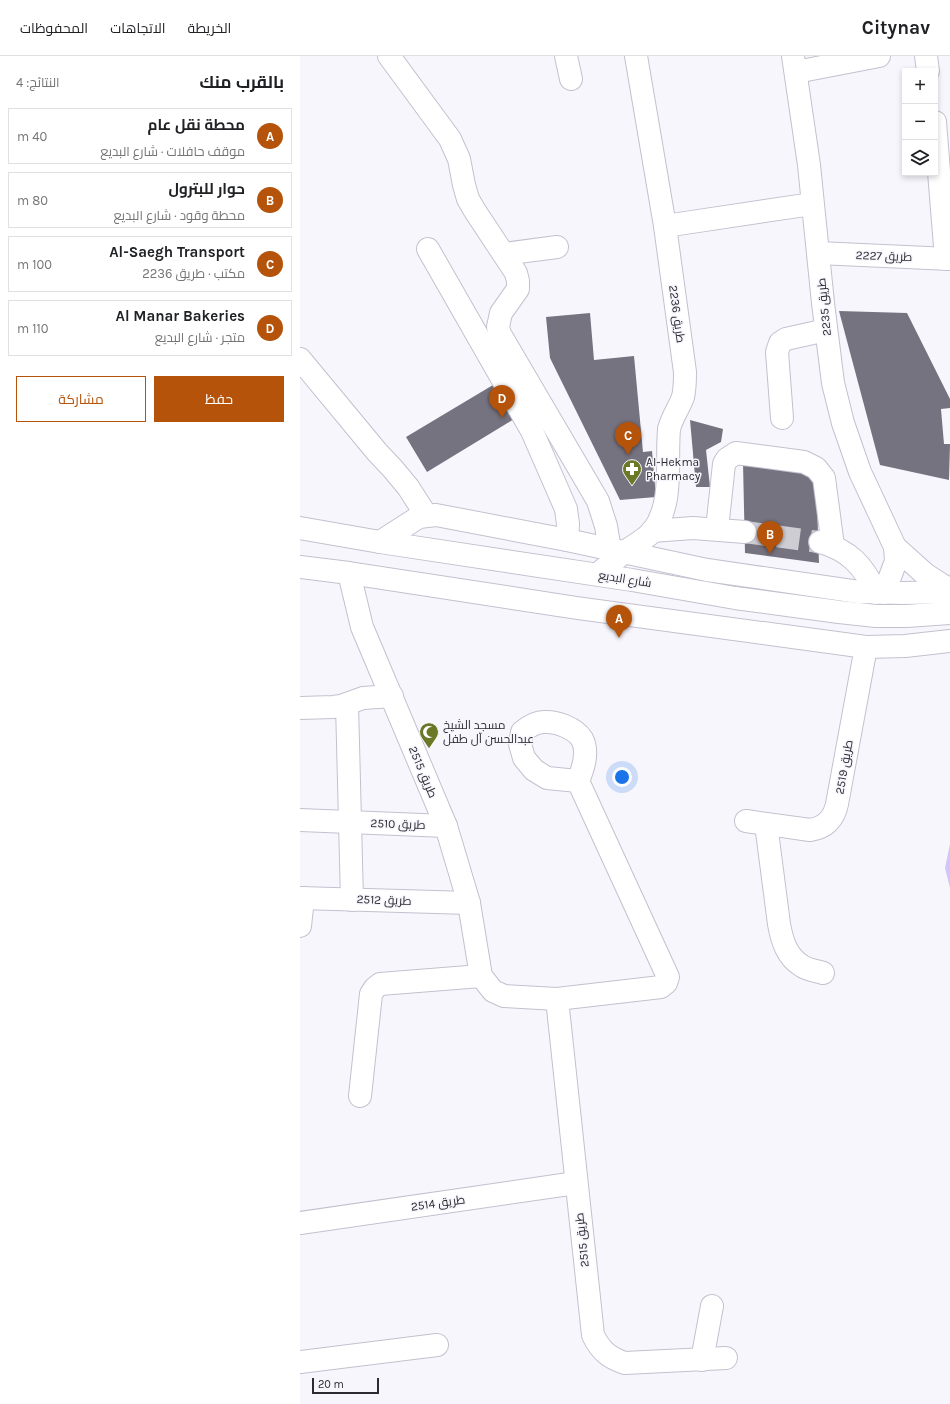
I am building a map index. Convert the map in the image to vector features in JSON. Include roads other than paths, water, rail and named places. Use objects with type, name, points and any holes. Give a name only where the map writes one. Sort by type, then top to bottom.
[{"type":"street","points":[[389,56],[450,139],[459,159],[468,199],[516,273],[518,289],[501,314],[498,327],[500,334],[592,489],[603,513],[617,551]]},
{"type":"street","points":[[566,56],[571,79]]},
{"type":"street","name":"طريق 2236","points":[[598,574],[617,551],[652,532],[663,511],[667,492],[669,429],[671,420],[682,398],[685,385],[685,372],[665,226],[636,56]]},
{"type":"street","points":[[795,64],[879,56]]},
{"type":"street","points":[[926,56],[928,68]]},
{"type":"street","name":"طريق 2235","points":[[795,64],[809,165],[812,204],[833,383],[843,424],[860,472],[895,547],[896,561],[880,593]]},
{"type":"street","points":[[938,124],[950,124]]},
{"type":"street","points":[[937,140],[948,259]]},
{"type":"street","points":[[665,226],[812,204]]},
{"type":"street","points":[[504,254],[557,247]]},
{"type":"street","points":[[428,249],[532,431],[566,509],[568,524],[566,540]]},
{"type":"street","name":"طريق 2227","points":[[818,253],[948,259]]},
{"type":"street","points":[[782,418],[777,352],[780,344],[786,339],[826,330]]},
{"type":"street","points":[[300,359],[376,452],[393,469],[426,515]]},
{"type":"street","points":[[717,529],[723,470],[727,459],[736,453],[804,462],[816,468],[824,478],[826,544],[845,553],[855,561],[880,593]]},
{"type":"street","points":[[380,542],[419,517],[426,515],[445,516],[707,570],[859,592],[950,592]]},
{"type":"street","name":"شارع البديع","points":[[300,528],[380,542],[598,574],[735,598],[854,614],[908,616],[950,613]]},
{"type":"street","points":[[652,532],[682,528],[717,529],[745,532]]},
{"type":"street","name":"طريق 2235","points":[[895,547],[925,574],[950,589]]},
{"type":"street","points":[[300,567],[349,573],[577,608],[866,647],[905,646],[950,641]]},
{"type":"street","name":"طريق 2515","points":[[349,573],[362,627],[446,826],[469,903],[481,976]]},
{"type":"street","points":[[905,646],[950,657]]},
{"type":"street","name":"طريق 2519","points":[[823,973],[803,966],[789,955],[782,940],[756,822],[810,830],[818,829],[828,822],[835,812],[866,647]]},
{"type":"street","points":[[300,708],[333,707],[363,698],[392,696]]},
{"type":"street","points":[[347,704],[352,900]]},
{"type":"street","points":[[360,1096],[371,994],[380,984],[481,976],[493,991],[504,996],[556,999],[661,987],[666,983],[668,977],[578,781]]},
{"type":"street","name":"طريق 2510","points":[[300,820],[446,826]]},
{"type":"street","points":[[300,926],[302,898]]},
{"type":"street","name":"طريق 2512","points":[[302,898],[469,903]]},
{"type":"street","name":"طريق 2515","points":[[556,999],[592,1335],[597,1345],[605,1354],[614,1360],[625,1363],[726,1358]]},
{"type":"street","name":"طريق 2514","points":[[300,1223],[576,1183]]},
{"type":"street","points":[[702,1360],[712,1306]]},
{"type":"street","points":[[300,1362],[437,1345]]},
{"type":"tunnel","points":[[745,532],[819,542]]},
{"type":"place","name":"Al Manar Bakeries","points":[[502,418]]},
{"type":"place","name":"Al-Saegh Transport","points":[[628,455]]},
{"type":"place","name":"Al-Hekma Pharmacy","points":[[632,486]]},
{"type":"place","name":"حوار للبترول","points":[[770,554]]},
{"type":"place","name":"محطة نقل عام","points":[[619,638]]},
{"type":"place","name":"مسجد الشيخ عبدالحسن آل طفل","points":[[429,749]]}]
